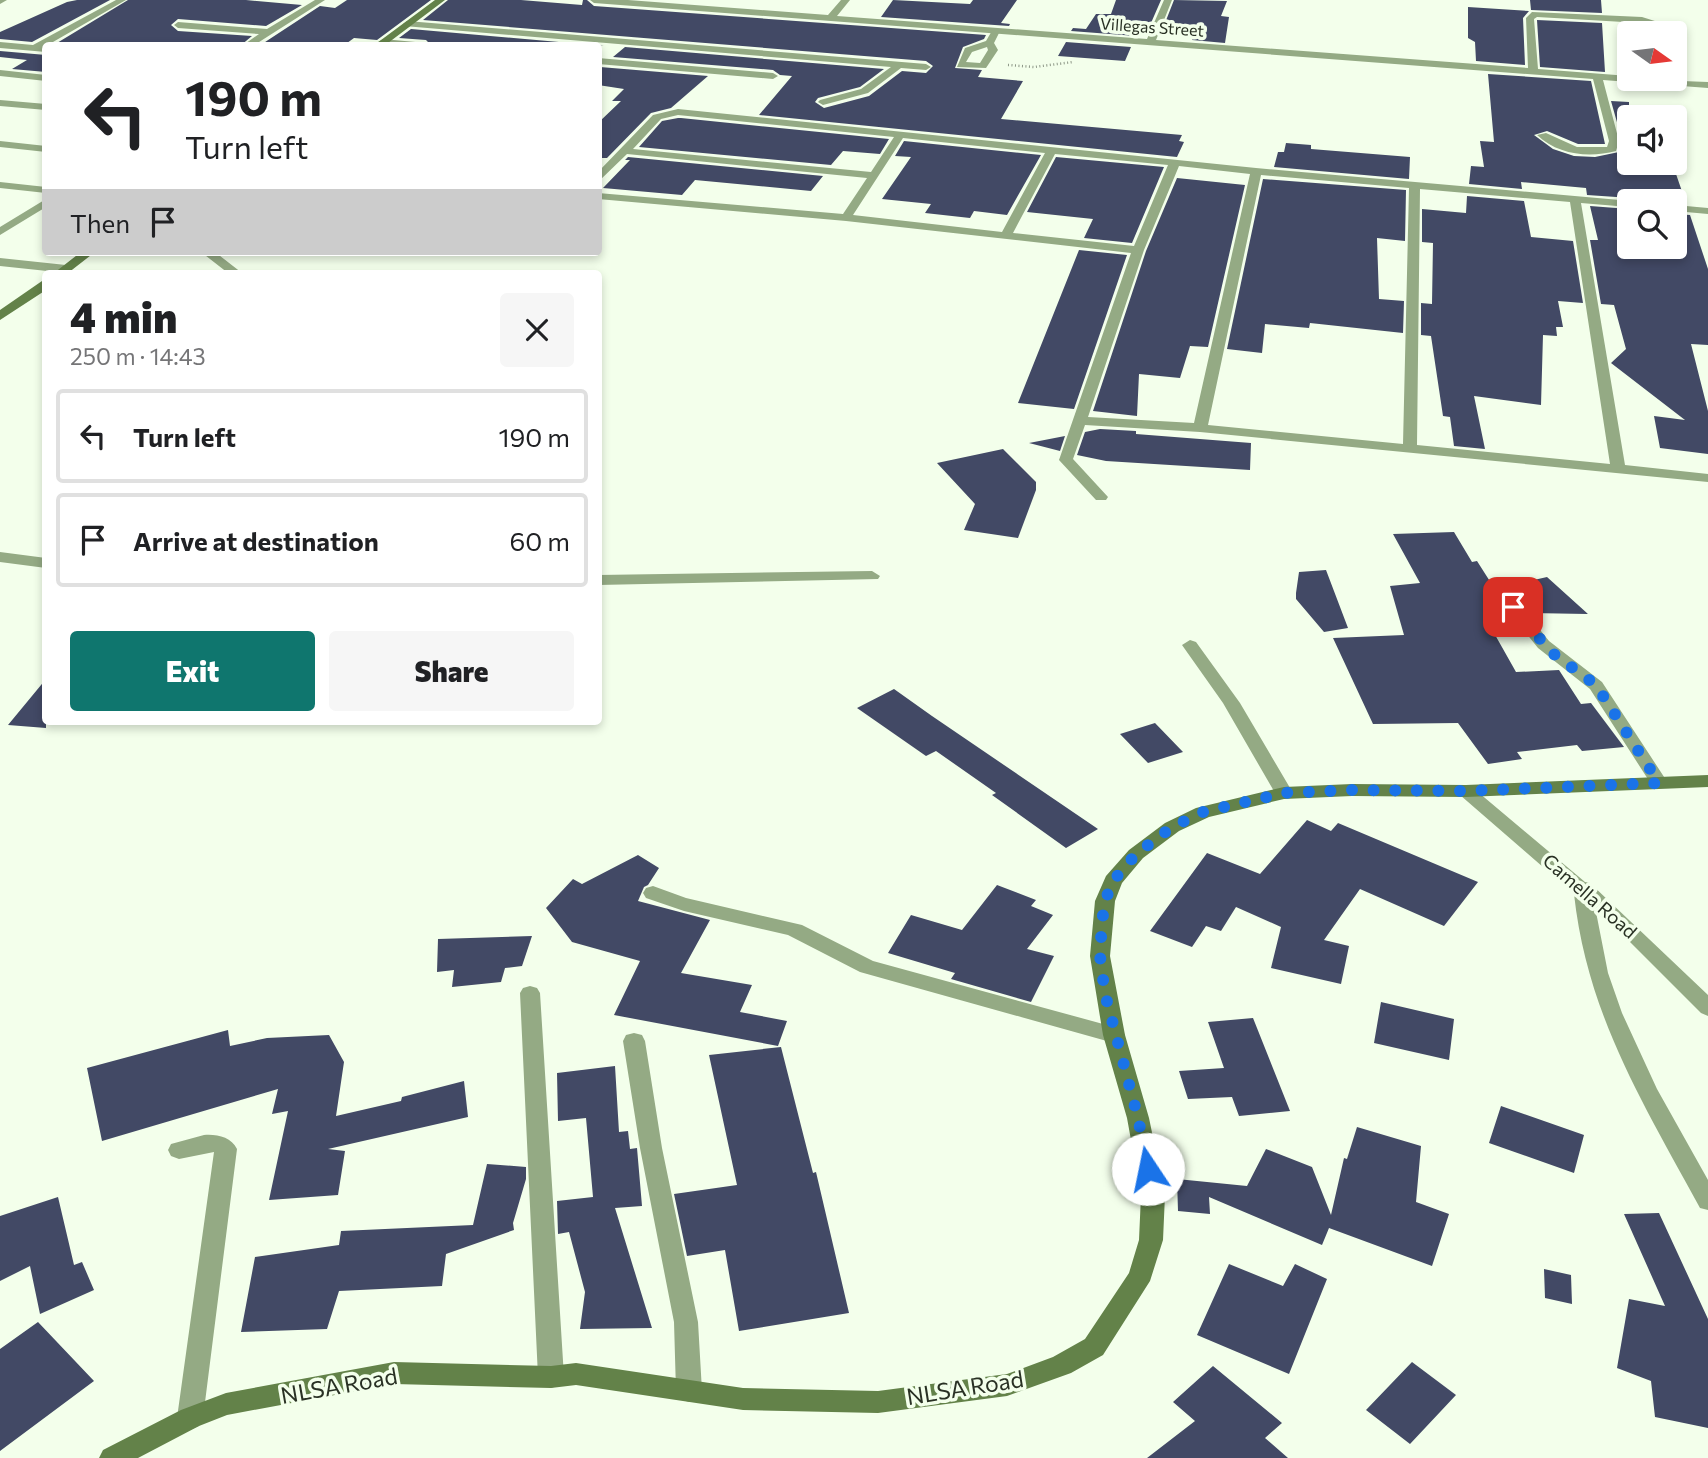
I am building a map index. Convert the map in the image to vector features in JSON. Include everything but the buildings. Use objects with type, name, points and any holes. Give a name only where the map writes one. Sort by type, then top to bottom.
[{"type":"main road","points":[[383,42],[441,0]]},
{"type":"main road","points":[[64,270],[84,256]]},
{"type":"main road","points":[[0,316],[42,287]]},
{"type":"main road","name":"NLSA Road","points":[[112,1458],[190,1418],[226,1404],[394,1373],[551,1377],[576,1374],[743,1399],[878,1402],[1007,1385],[1038,1376],[1094,1347],[1141,1274],[1151,1240],[1153,1195],[1138,1118],[1114,1035],[1100,956],[1105,901],[1113,881],[1136,854],[1172,827],[1203,812],[1284,793],[1352,790],[1466,791],[1708,781]]},
{"type":"street","points":[[52,42],[122,0]]},
{"type":"street","points":[[253,42],[321,0]]},
{"type":"street","name":"Villegas Street","points":[[594,0],[1617,78]]},
{"type":"street","points":[[830,19],[846,0]]},
{"type":"street","points":[[1150,43],[1168,0]]},
{"type":"street","points":[[1533,73],[1530,18],[1535,13],[1645,21]]},
{"type":"street","points":[[407,24],[926,67]]},
{"type":"street","points":[[178,25],[269,33]]},
{"type":"street","points":[[989,43],[993,50],[981,67],[960,65],[968,50],[989,43],[996,31]]},
{"type":"street","points":[[558,42],[562,37]]},
{"type":"street","points":[[2,46],[40,49]]},
{"type":"street","points":[[602,61],[773,76]]},
{"type":"street","points":[[823,102],[860,94],[881,82],[899,65]]},
{"type":"street","points":[[0,73],[42,78]]},
{"type":"street","points":[[1542,135],[1562,147],[1575,150],[1599,152],[1612,149],[1614,141],[1597,77]]},
{"type":"street","name":"Villegas Street","points":[[1687,83],[1708,85]]},
{"type":"street","points":[[0,103],[42,107]]},
{"type":"street","points":[[602,175],[657,117],[671,112],[1256,171],[1617,203]]},
{"type":"street","points":[[846,218],[901,134]]},
{"type":"street","points":[[0,144],[42,148]]},
{"type":"street","points":[[1005,237],[1052,150]]},
{"type":"street","points":[[624,151],[873,175]]},
{"type":"street","points":[[1101,498],[1066,460],[1138,250],[1175,162]]},
{"type":"street","points":[[1200,428],[1256,171]]},
{"type":"street","points":[[0,185],[42,190]]},
{"type":"street","points":[[1410,449],[1415,185]]},
{"type":"street","points":[[602,196],[846,218],[1138,250]]},
{"type":"street","points":[[1575,198],[1618,469]]},
{"type":"street","points":[[0,232],[42,205]]},
{"type":"street","points":[[1687,209],[1708,211]]},
{"type":"street","points":[[0,222],[13,223]]},
{"type":"street","points":[[213,256],[232,270]]},
{"type":"street","points":[[0,262],[56,270]]},
{"type":"street","points":[[1078,420],[1200,428],[1708,478]]},
{"type":"street","points":[[0,557],[42,562]]},
{"type":"street","points":[[602,580],[872,576]]},
{"type":"street","points":[[1497,587],[1551,652],[1596,685],[1659,783]]},
{"type":"street","points":[[1190,645],[1231,703],[1284,793]]},
{"type":"street","name":"Camella Road","points":[[1466,791],[1583,888],[1708,1008]]},
{"type":"street","points":[[1583,888],[1589,945],[1624,1048],[1708,1201]]},
{"type":"street","points":[[653,892],[687,905],[716,909],[794,930],[857,964],[1114,1035]]},
{"type":"street","points":[[530,993],[551,1377]]},
{"type":"street","points":[[634,1041],[651,1148],[686,1322],[689,1391]]},
{"type":"street","points":[[179,1150],[213,1142],[221,1143],[226,1149],[190,1418]]},
{"type":"path","points":[[989,59],[1015,67],[1073,62]]},
{"type":"route","points":[[1148,1169],[1138,1118],[1114,1035],[1100,956],[1105,901],[1113,881],[1136,854],[1172,827],[1203,812],[1284,793],[1352,790],[1466,791],[1659,783],[1596,685],[1586,675],[1551,652],[1513,607]]}]
